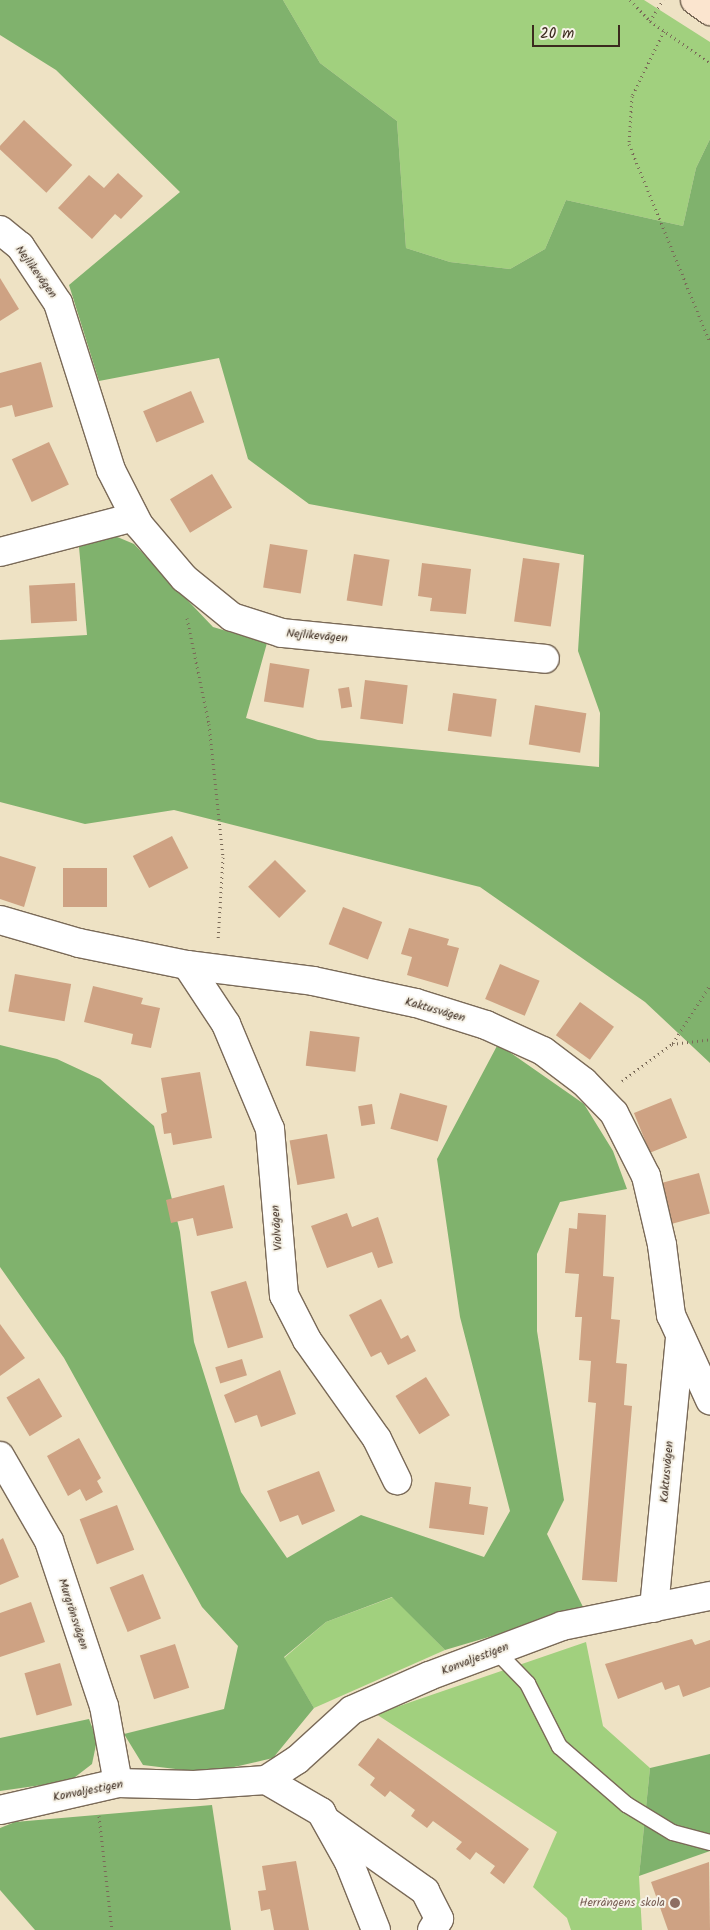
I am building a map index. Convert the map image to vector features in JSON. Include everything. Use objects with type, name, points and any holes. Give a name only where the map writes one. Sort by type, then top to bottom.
[{"type":"street","points":[[695,0],[710,11]]},
{"type":"street","name":"Nejlikevägen","points":[[0,230],[20,246],[58,304],[110,470],[134,517],[184,578],[232,617],[282,633],[545,658]]},
{"type":"street","points":[[0,552],[134,517]]},
{"type":"street","name":"Kaktusvägen","points":[[0,920],[79,943],[216,970],[313,981],[416,1003],[486,1025],[543,1051],[614,1113],[646,1176],[662,1245],[671,1315],[710,1400]]},
{"type":"street","name":"Violvägen","points":[[188,964],[226,1024],[270,1129],[284,1295],[307,1340],[377,1439],[397,1480]]},
{"type":"street","name":"Kaktusvägen","points":[[654,1608],[680,1337]]},
{"type":"street","name":"Murgrönsvägen","points":[[0,1456],[49,1541],[104,1706],[108,1785]]},
{"type":"street","name":"Konvaljestigen","points":[[0,1810],[108,1785],[194,1785],[266,1780],[297,1760],[352,1710],[562,1626],[710,1596]]},
{"type":"street","points":[[266,1780],[321,1812],[349,1862],[376,1930]]},
{"type":"street","points":[[326,1821],[425,1891],[439,1919],[432,1930]]},
{"type":"lane","points":[[496,1651],[527,1683],[559,1746],[626,1804],[672,1832],[710,1842]]},
{"type":"path","points":[[630,0],[650,21],[710,63]]},
{"type":"path","points":[[650,21],[663,0]]},
{"type":"path","points":[[664,31],[632,96],[629,144],[710,342]]},
{"type":"path","points":[[184,578],[186,614],[209,724],[223,857],[216,970]]},
{"type":"path","points":[[600,1099],[672,1044],[710,985]]},
{"type":"path","points":[[672,1044],[710,1039]]},
{"type":"path","points":[[108,1785],[99,1835],[112,1930]]},
{"type":"green space","points":[[0,0],[283,0],[320,63],[397,121],[406,248],[450,262],[510,269],[545,249],[566,200],[683,226],[696,168],[710,139],[710,1063],[645,1002],[480,887],[174,810],[85,824],[0,802],[0,640],[87,635],[79,547],[115,536],[134,544],[213,627],[267,643],[246,718],[318,740],[599,767],[600,713],[578,651],[584,555],[309,504],[248,459],[219,358],[99,381],[69,285],[180,192],[56,70],[0,35]]},
{"type":"green space","points":[[283,0],[644,0],[710,42],[710,139],[696,168],[683,226],[566,200],[545,249],[510,269],[450,262],[406,248],[397,121],[320,63]]},
{"type":"green space","points":[[498,1044],[584,1104],[613,1151],[627,1189],[560,1202],[537,1254],[537,1331],[564,1500],[547,1534],[584,1609],[445,1650],[392,1597],[326,1622],[284,1657],[314,1708],[273,1758],[208,1773],[143,1765],[124,1734],[224,1709],[238,1646],[202,1607],[64,1358],[0,1267],[0,1045],[57,1059],[100,1079],[154,1126],[180,1232],[194,1342],[241,1492],[287,1558],[361,1515],[484,1557],[510,1511],[460,1317],[437,1159]]},
{"type":"green space","points":[[393,1597],[445,1650],[314,1708],[284,1658],[326,1622]]},
{"type":"green space","points":[[586,1642],[603,1726],[650,1768],[639,1876],[642,1930],[571,1930],[567,1918],[533,1887],[557,1832],[376,1714]]},
{"type":"green space","points":[[89,1719],[97,1740],[92,1764],[70,1781],[0,1791],[0,1738]]},
{"type":"green space","points":[[710,1754],[710,1851],[639,1876],[650,1768]]},
{"type":"green space","points":[[212,1805],[231,1930],[35,1930],[0,1890],[0,1828],[15,1822]]},
{"type":"building","points":[[24,120],[72,165],[46,193],[0,150],[0,146]]},
{"type":"building","points":[[118,173],[143,196],[121,219],[115,214],[92,239],[58,208],[89,175],[104,188]]},
{"type":"building","points":[[0,278],[19,309],[0,321]]},
{"type":"building","points":[[41,362],[53,407],[15,417],[12,405],[0,408],[0,373]]},
{"type":"building","points":[[191,391],[204,422],[156,443],[143,411]]},
{"type":"building","points":[[49,442],[69,485],[32,502],[12,459]]},
{"type":"building","points":[[212,474],[232,507],[190,533],[170,499]]},
{"type":"building","points":[[270,544],[308,550],[301,593],[263,587]]},
{"type":"building","points":[[354,554],[390,560],[382,606],[347,600]]},
{"type":"building","points":[[523,558],[560,563],[551,627],[514,621]]},
{"type":"building","points":[[422,563],[471,569],[466,614],[430,611],[432,598],[418,596]]},
{"type":"building","points":[[75,583],[77,621],[31,623],[29,585]]},
{"type":"building","points":[[270,663],[310,669],[303,708],[264,702]]},
{"type":"building","points":[[365,680],[408,685],[403,724],[360,719]]},
{"type":"building","points":[[349,687],[352,707],[341,708],[338,689]]},
{"type":"building","points":[[453,693],[497,699],[491,737],[448,731]]},
{"type":"building","points":[[535,705],[586,713],[580,753],[529,745]]},
{"type":"building","points":[[172,836],[188,868],[149,888],[133,856]]},
{"type":"building","points":[[0,856],[36,867],[24,907],[0,899]]},
{"type":"building","points":[[275,860],[306,891],[279,918],[248,887]]},
{"type":"building","points":[[63,868],[107,868],[107,907],[63,907]]},
{"type":"building","points":[[343,907],[382,922],[368,959],[329,944]]},
{"type":"building","points":[[409,928],[449,939],[447,945],[459,948],[448,987],[407,975],[412,957],[401,954]]},
{"type":"building","points":[[500,964],[540,981],[525,1016],[485,999]]},
{"type":"building","points":[[15,974],[71,984],[65,1021],[8,1011]]},
{"type":"building","points":[[93,986],[143,998],[141,1004],[160,1008],[151,1048],[131,1044],[133,1034],[84,1022]]},
{"type":"building","points":[[580,1002],[614,1027],[590,1060],[556,1035]]},
{"type":"building","points":[[310,1031],[360,1037],[355,1072],[306,1066]]},
{"type":"building","points":[[200,1072],[212,1138],[173,1145],[171,1133],[164,1134],[161,1114],[167,1112],[161,1078]]},
{"type":"building","points":[[400,1093],[447,1106],[438,1141],[390,1129]]},
{"type":"building","points":[[671,1098],[687,1138],[650,1153],[634,1113]]},
{"type":"building","points":[[372,1104],[375,1124],[361,1126],[358,1106]]},
{"type":"building","points":[[327,1134],[335,1178],[297,1185],[290,1141]]},
{"type":"building","points":[[699,1173],[710,1214],[671,1224],[660,1183]]},
{"type":"building","points":[[224,1185],[233,1228],[197,1236],[193,1218],[171,1223],[166,1200]]},
{"type":"building","points":[[347,1213],[352,1227],[378,1217],[393,1263],[378,1268],[372,1252],[327,1268],[311,1226]]},
{"type":"building","points":[[578,1213],[606,1215],[603,1276],[614,1277],[611,1319],[620,1320],[616,1363],[627,1364],[624,1405],[632,1406],[617,1582],[582,1580],[596,1403],[588,1402],[591,1361],[579,1360],[582,1317],[575,1317],[579,1274],[565,1273],[569,1228],[577,1229]]},
{"type":"building","points":[[246,1281],[263,1337],[228,1348],[211,1292]]},
{"type":"building","points":[[381,1299],[401,1339],[408,1335],[416,1351],[388,1365],[381,1352],[371,1357],[349,1315]]},
{"type":"building","points":[[0,1324],[25,1358],[0,1376]]},
{"type":"building","points":[[242,1359],[247,1375],[220,1383],[215,1367]]},
{"type":"building","points":[[280,1370],[296,1414],[261,1427],[257,1415],[235,1423],[224,1395]]},
{"type":"building","points":[[426,1377],[450,1415],[419,1434],[395,1396]]},
{"type":"building","points":[[39,1378],[62,1417],[30,1436],[6,1398]]},
{"type":"building","points":[[79,1438],[101,1478],[97,1481],[103,1492],[86,1501],[80,1489],[68,1496],[47,1456]]},
{"type":"building","points":[[319,1471],[335,1511],[302,1525],[298,1515],[280,1522],[267,1491]]},
{"type":"building","points":[[435,1482],[471,1487],[469,1504],[488,1507],[484,1535],[429,1528]]},
{"type":"building","points":[[117,1505],[134,1550],[97,1564],[80,1519]]},
{"type":"building","points":[[3,1538],[19,1577],[0,1585],[0,1540]]},
{"type":"building","points":[[143,1574],[161,1619],[128,1632],[110,1587]]},
{"type":"building","points":[[31,1602],[45,1642],[0,1657],[0,1613]]},
{"type":"building","points":[[692,1639],[695,1645],[710,1640],[710,1687],[683,1697],[679,1685],[665,1690],[662,1682],[618,1699],[605,1664]]},
{"type":"building","points":[[175,1644],[189,1688],[154,1699],[140,1655]]},
{"type":"building","points":[[60,1663],[72,1705],[37,1715],[24,1673]]},
{"type":"building","points":[[378,1738],[529,1849],[504,1884],[490,1873],[495,1866],[476,1852],[470,1860],[456,1849],[462,1842],[433,1821],[427,1828],[411,1816],[415,1810],[390,1791],[385,1797],[370,1785],[375,1778],[358,1765]]},
{"type":"building","points":[[296,1861],[309,1930],[274,1930],[270,1909],[261,1911],[258,1891],[266,1890],[262,1866]]},
{"type":"building","name":"Herrängens skola","points":[[709,1862],[710,1930],[668,1930],[651,1882]]},
{"type":"place","name":"Herrängens skola","points":[[675,1903]]}]
